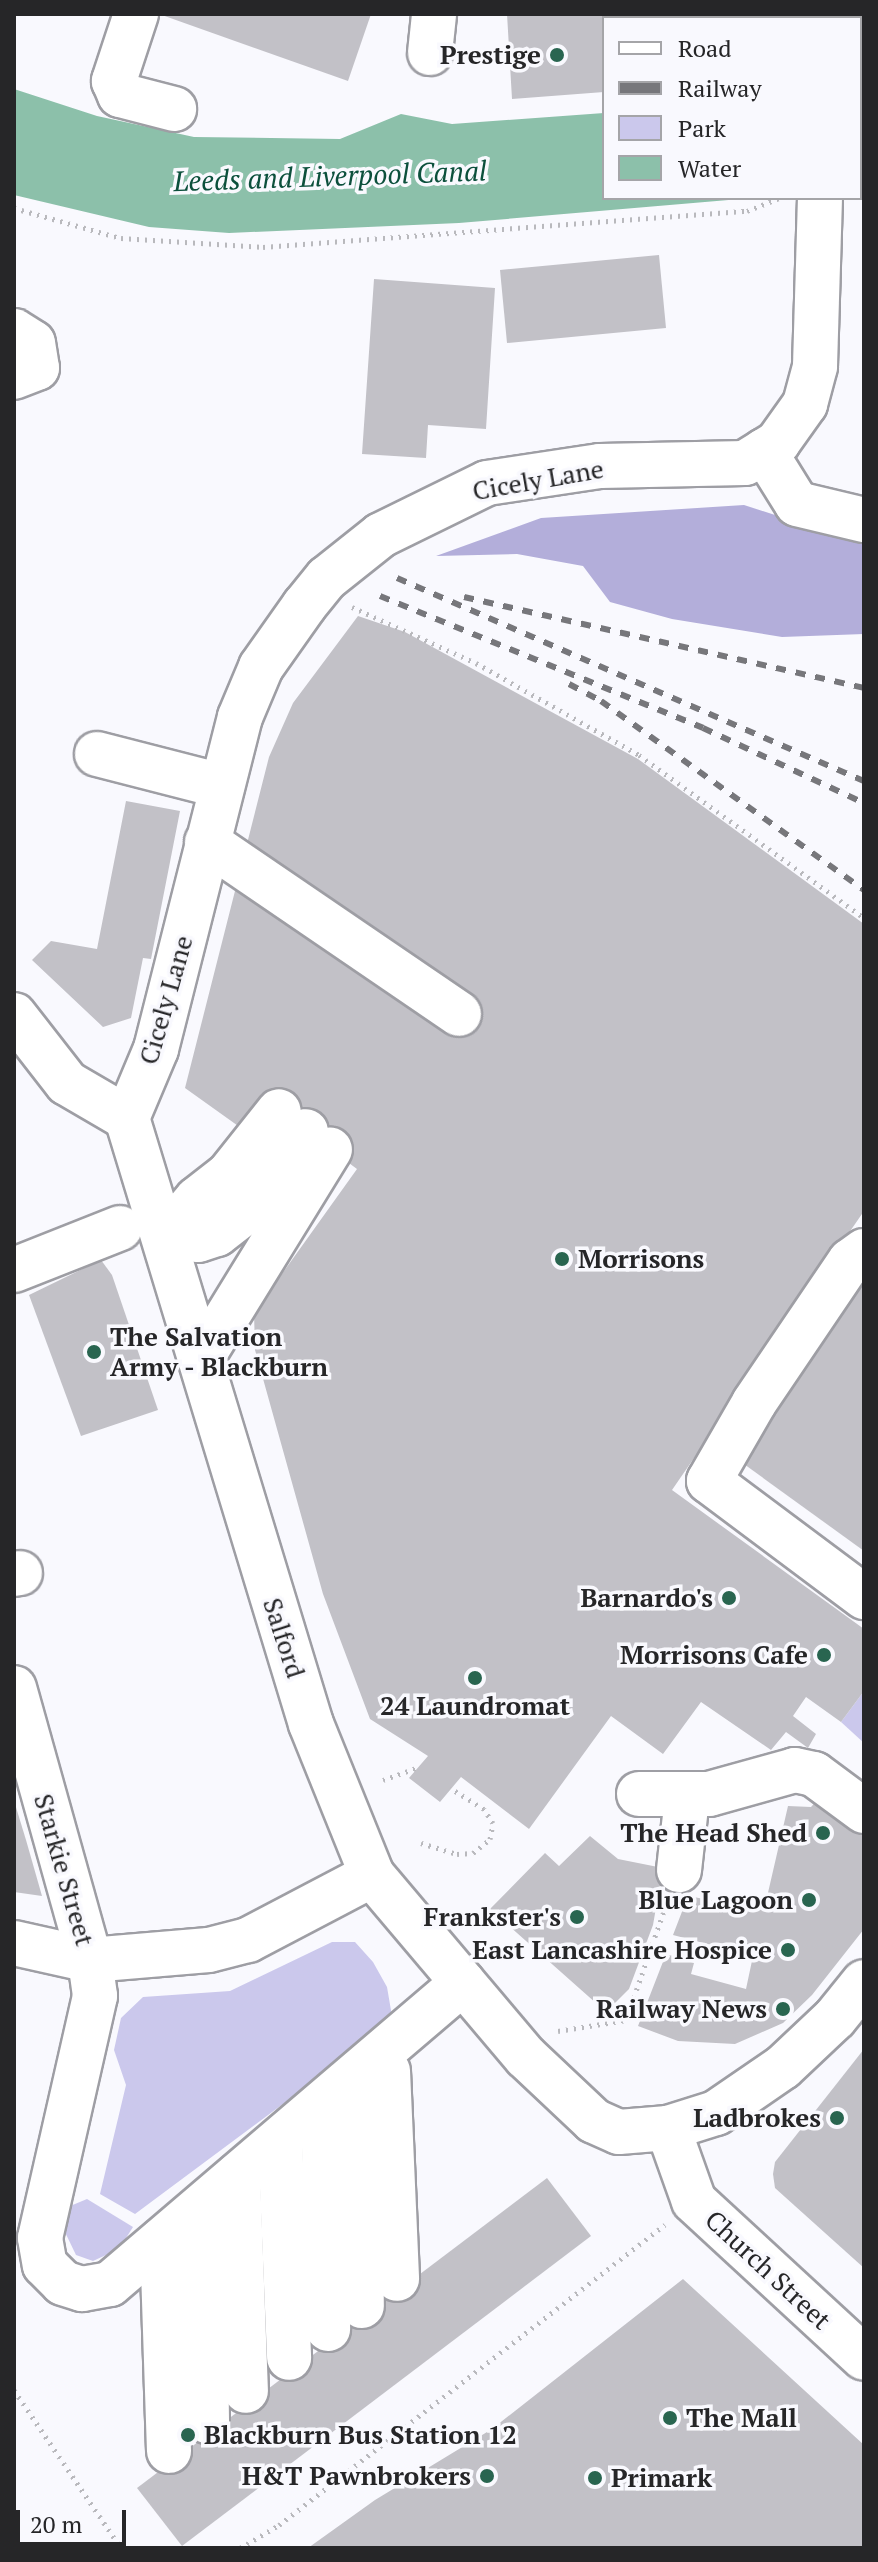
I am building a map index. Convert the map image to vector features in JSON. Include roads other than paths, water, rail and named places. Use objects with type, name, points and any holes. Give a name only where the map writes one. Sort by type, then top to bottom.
[{"type":"street","points":[[136,14],[114,81],[120,95],[174,109]]},
{"type":"street","name":"Cicely Lane","points":[[127,1118],[156,1049],[240,717],[261,667],[327,578],[381,535],[487,483],[600,466],[745,463],[778,442],[805,404],[815,366],[819,206]]},
{"type":"street","points":[[14,331],[33,343],[37,368],[14,377]]},
{"type":"street","points":[[764,451],[797,504],[864,520]]},
{"type":"street","points":[[97,754],[222,786]]},
{"type":"street","points":[[207,842],[459,1014]]},
{"type":"street","points":[[14,1015],[67,1083],[127,1118]]},
{"type":"street","name":"Salford","points":[[127,1118],[166,1236],[311,1724],[372,1875],[463,1983],[572,2103],[619,2132],[668,2128]]},
{"type":"street","points":[[166,1236],[197,1199],[229,1174],[305,1131],[201,1359]]},
{"type":"street","points":[[14,1270],[120,1228]]},
{"type":"street","points":[[864,1251],[850,1261],[709,1481],[864,1597]]},
{"type":"street","name":"Starkie Street","points":[[14,1688],[90,1960],[95,1996],[40,2238],[45,2265],[63,2283],[82,2289],[110,2284],[463,1983]]},
{"type":"street","points":[[639,1794],[687,1798],[795,1770],[814,1774],[864,1811]]},
{"type":"street","points":[[679,1870],[687,1798]]},
{"type":"street","points":[[14,1943],[90,1960],[209,1950],[248,1940],[372,1875]]},
{"type":"street","points":[[668,2128],[716,2113],[783,2067],[835,2018],[864,1982]]},
{"type":"street","name":"Church Street","points":[[668,2128],[694,2201],[864,2358]]},
{"type":"street","points":[[269,2149],[276,2369]]},
{"type":"street","points":[[269,2149],[276,2369]]},
{"type":"street","points":[[269,2149],[276,2369]]},
{"type":"street","points":[[269,2149],[276,2369]]},
{"type":"water","name":"Leeds and Liverpool Canal","points":[[14,89],[97,116],[194,137],[340,139],[401,114],[452,124],[602,113],[602,200],[729,200],[459,223],[229,233],[149,227],[14,195]]},
{"type":"railway","points":[[397,578],[864,781]]},
{"type":"railway","points":[[380,596],[703,728],[864,803]]},
{"type":"railway","points":[[464,597],[864,688]]},
{"type":"railway","points":[[569,684],[601,701],[864,890]]},
{"type":"place","name":"Prestige","points":[[557,55]]},
{"type":"place","name":"Morrisons","points":[[562,1259]]},
{"type":"place","name":"The Salvation Army - Blackburn","points":[[94,1352]]},
{"type":"place","name":"Barnardo's","points":[[729,1598]]},
{"type":"place","name":"Morrisons Cafe","points":[[824,1655]]},
{"type":"place","name":"24 Laundromat","points":[[475,1678]]},
{"type":"place","name":"The Head Shed","points":[[823,1833]]},
{"type":"place","name":"Blue Lagoon","points":[[809,1900]]},
{"type":"place","name":"Frankster's","points":[[577,1917]]},
{"type":"place","name":"East Lancashire Hospice","points":[[788,1950]]},
{"type":"place","name":"Railway News","points":[[783,2009]]},
{"type":"place","name":"Ladbrokes","points":[[837,2118]]},
{"type":"place","name":"The Mall","points":[[670,2418]]},
{"type":"place","name":"Blackburn Bus Station 12","points":[[188,2435]]},
{"type":"place","name":"H&T Pawnbrokers","points":[[487,2476]]},
{"type":"place","name":"Primark","points":[[595,2478]]}]
